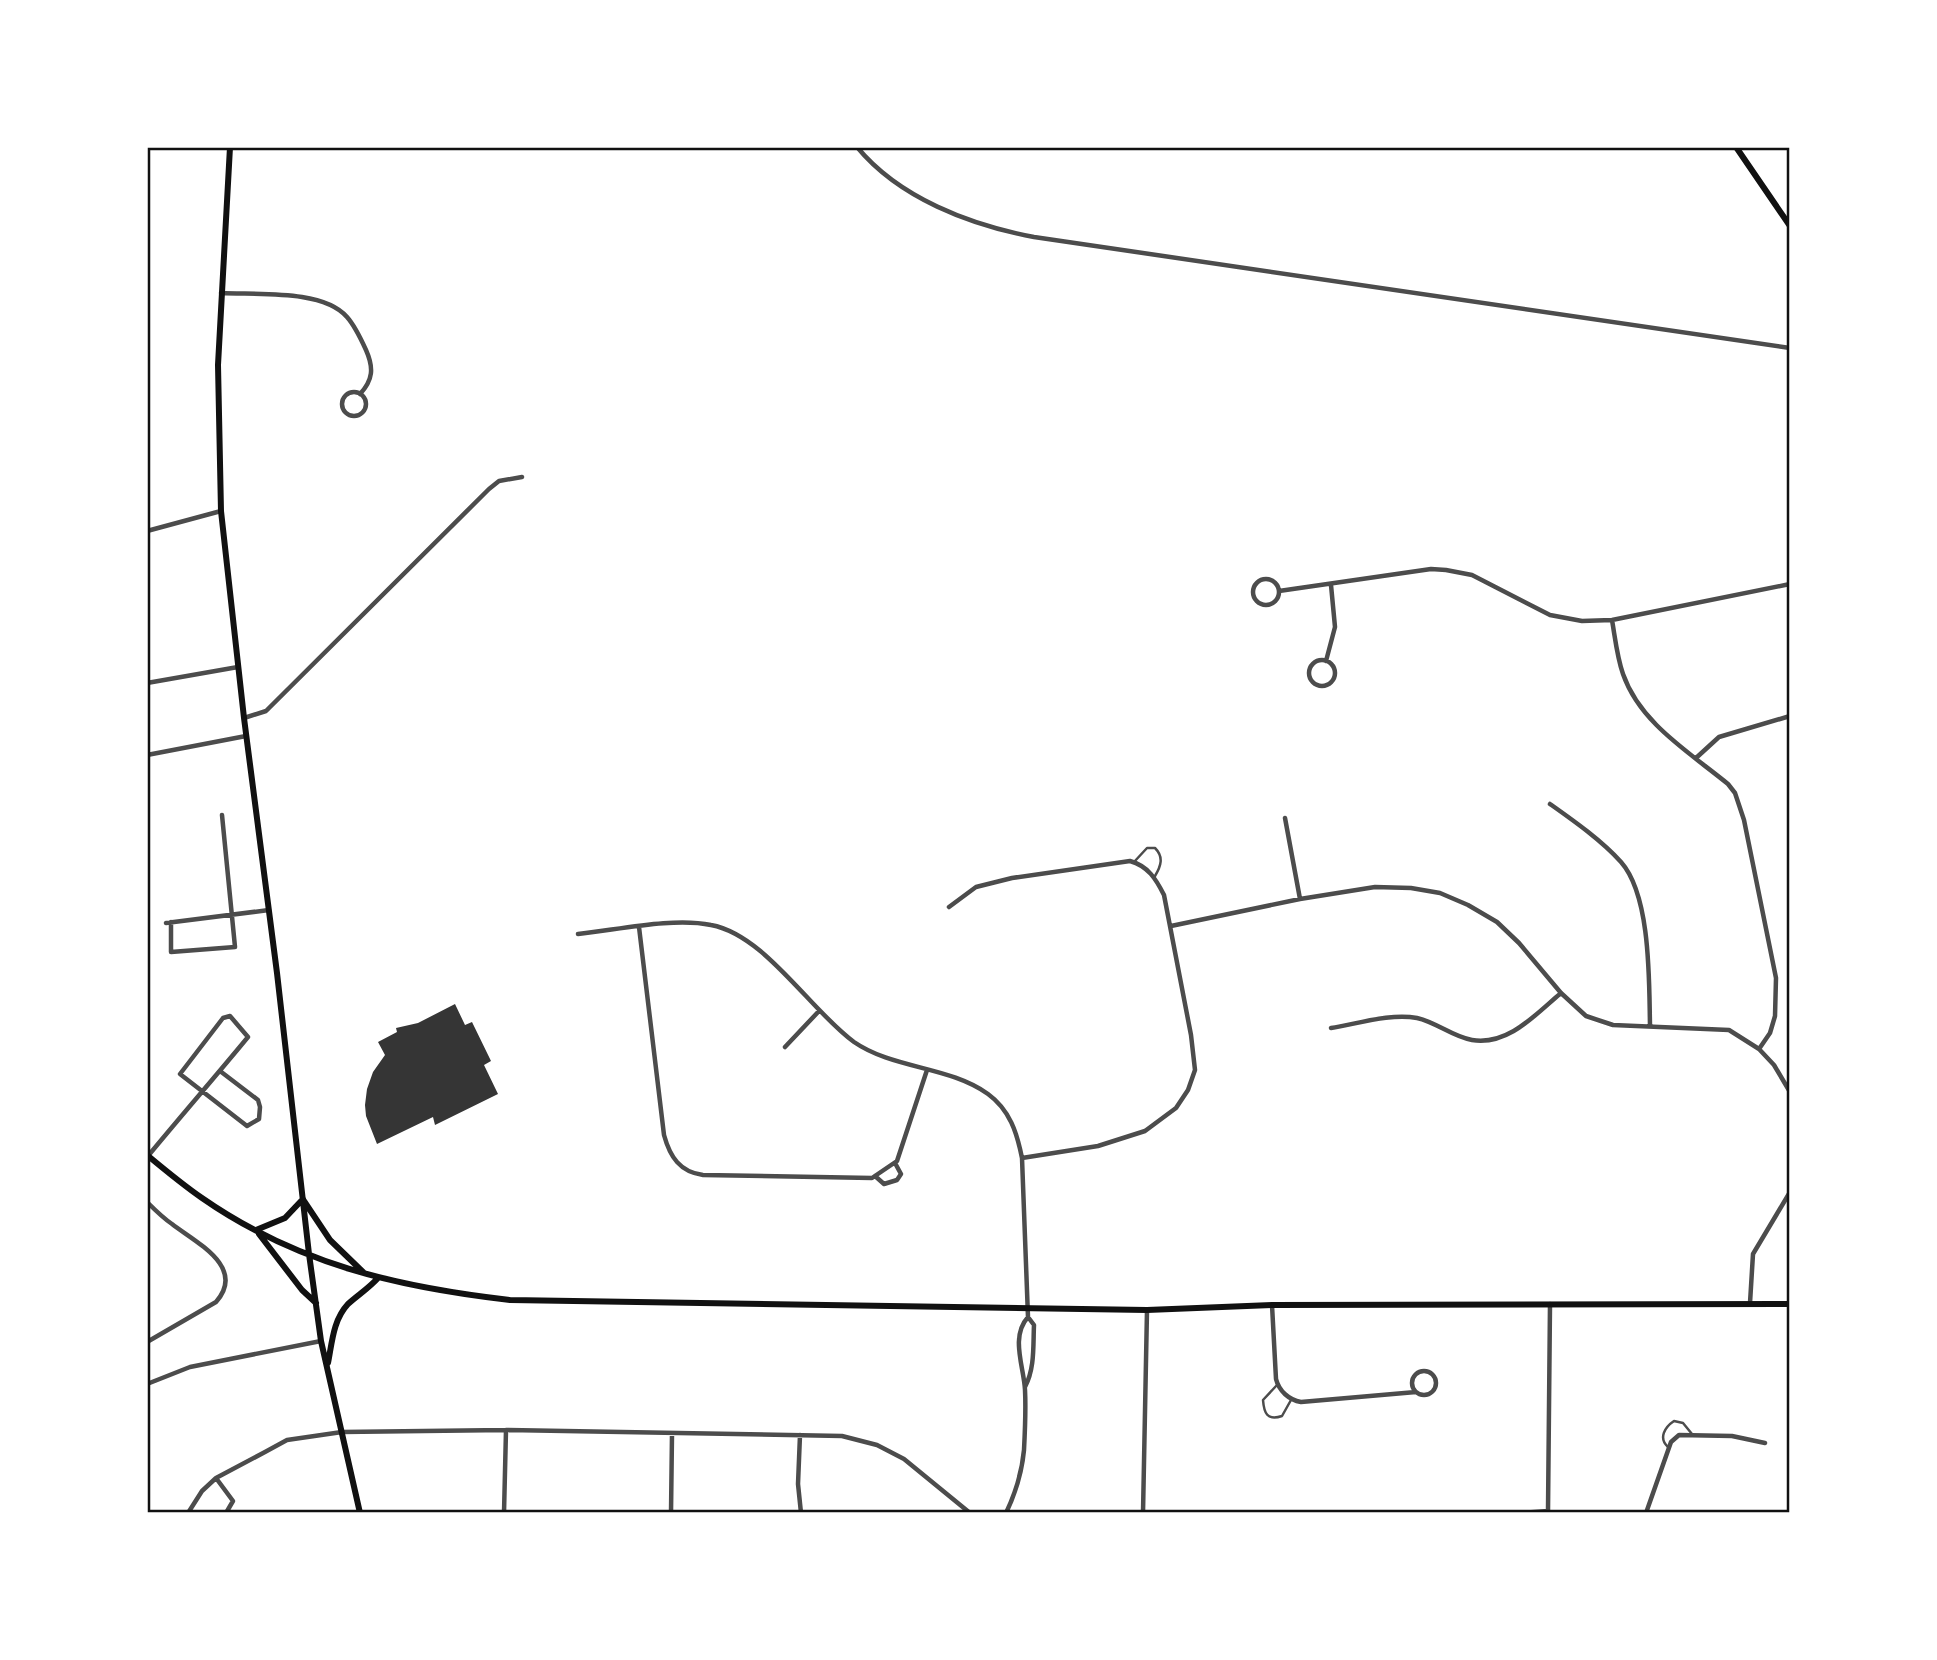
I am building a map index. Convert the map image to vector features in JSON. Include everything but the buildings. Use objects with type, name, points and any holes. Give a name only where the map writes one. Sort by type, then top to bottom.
[{"type":"main road","points":[[230,147],[218,365],[221,511],[309,1254],[321,1340],[360,1513]]},
{"type":"main road","points":[[1736,147],[1790,226]]},
{"type":"main road","points":[[147,1156],[203,1198],[255,1230],[309,1254],[378,1278],[440,1292],[510,1300],[1147,1310],[1272,1306],[1790,1304]]},
{"type":"main road","points":[[255,1230],[285,1218],[303,1199]]},
{"type":"main road","points":[[303,1199],[330,1240],[365,1275]]},
{"type":"main road","points":[[255,1230],[302,1290],[316,1303]]},
{"type":"main road","points":[[327,1367],[334,1328],[347,1306],[368,1290],[378,1278]]},
{"type":"street","points":[[857,147],[880,172],[897,184],[947,211],[1001,231],[1790,348]]},
{"type":"street","points":[[220,293],[311,299],[329,304],[346,316],[361,338],[370,359],[372,372],[369,384],[360,394]]},
{"type":"street","points":[[349,393],[360,394],[365,400],[363,412],[357,416],[349,415],[342,407],[343,399],[349,393]]},
{"type":"street","points":[[244,718],[266,711],[489,489],[499,481],[522,477]]},
{"type":"street","points":[[147,531],[221,511]]},
{"type":"street","points":[[1279,591],[1431,569],[1459,571],[1488,582],[1550,615],[1582,621],[1612,620],[1790,584]]},
{"type":"street","points":[[1265,579],[1273,581],[1279,591],[1277,599],[1270,605],[1258,602],[1254,594],[1255,586],[1265,579]]},
{"type":"street","points":[[1326,661],[1335,627],[1331,585]]},
{"type":"street","points":[[1612,620],[1622,673],[1639,706],[1663,732],[1728,784],[1735,793],[1744,821],[1776,978],[1775,1016],[1770,1033],[1759,1049]]},
{"type":"street","points":[[1326,661],[1335,670],[1334,678],[1328,684],[1319,686],[1312,681],[1310,669],[1314,662],[1326,661]]},
{"type":"street","points":[[147,683],[238,667]]},
{"type":"street","points":[[1696,758],[1719,737],[1790,716]]},
{"type":"street","points":[[147,755],[246,736]]},
{"type":"street","points":[[1550,804],[1622,863],[1632,881],[1648,951],[1650,1025]]},
{"type":"street","points":[[222,815],[233,915],[235,947],[171,953],[169,922],[233,915],[269,911]]},
{"type":"street","points":[[1285,818],[1300,899]]},
{"type":"street","points":[[949,907],[976,887],[1012,878],[1084,866],[1134,862],[1142,864],[1164,895],[1191,1035],[1195,1070],[1188,1090],[1177,1108],[1145,1131],[1098,1146],[1022,1158]]},
{"type":"street","points":[[1171,926],[1300,899],[1375,887],[1411,888],[1440,893],[1497,922],[1519,943],[1560,993],[1586,1016],[1613,1025],[1729,1030],[1759,1049],[1774,1065],[1790,1092]]},
{"type":"street","points":[[578,934],[675,923],[711,925],[727,930],[760,951],[819,1012],[855,1042],[872,1052],[970,1085],[988,1094],[1000,1105],[1018,1135],[1022,1158],[1028,1317],[1034,1325],[1030,1378],[1025,1387]]},
{"type":"street","points":[[639,927],[664,1135],[667,1149],[688,1173],[866,1179],[875,1176],[895,1163],[927,1070]]},
{"type":"street","points":[[1331,1028],[1402,1017],[1418,1018],[1472,1040],[1497,1038],[1519,1028],[1560,993]]},
{"type":"street","points":[[785,1047],[819,1012]]},
{"type":"street","points":[[147,1156],[201,1093],[220,1071],[248,1037],[230,1016],[223,1018],[180,1074],[201,1093],[247,1126],[259,1119],[258,1100],[220,1071]]},
{"type":"street","points":[[875,1176],[884,1184],[897,1180],[901,1174],[895,1163]]},
{"type":"street","points":[[1750,1303],[1753,1254],[1790,1192]]},
{"type":"street","points":[[147,1202],[170,1223],[212,1253],[222,1267],[225,1281],[222,1293],[216,1301],[147,1342]]},
{"type":"street","points":[[1548,1511],[1550,1304]]},
{"type":"street","points":[[1272,1306],[1277,1385],[1291,1400],[1314,1401],[1416,1392],[1427,1395],[1434,1390],[1436,1382],[1433,1374],[1423,1370],[1415,1374],[1412,1381],[1416,1392]]},
{"type":"street","points":[[1143,1513],[1147,1310]]},
{"type":"street","points":[[1006,1513],[1016,1490],[1024,1453],[1025,1387],[1019,1350],[1021,1325],[1028,1317]]},
{"type":"street","points":[[147,1384],[190,1367],[321,1340]]},
{"type":"street","points":[[504,1513],[506,1430]]},
{"type":"street","points":[[188,1513],[202,1491],[216,1478],[287,1440],[342,1432],[506,1430],[842,1436],[877,1445],[904,1459],[971,1513]]},
{"type":"street","points":[[671,1513],[672,1434]]},
{"type":"street","points":[[800,1435],[798,1484],[801,1513]]},
{"type":"street","points":[[1646,1513],[1671,1442],[1679,1435],[1732,1436],[1766,1443]]},
{"type":"street","points":[[216,1478],[233,1501],[226,1513]]},
{"type":"street","points":[[1522,1513],[1555,1513]]},
{"type":"lane","points":[[1134,862],[1147,848],[1155,848],[1160,853],[1161,860],[1154,878]]},
{"type":"lane","points":[[1277,1385],[1264,1400],[1267,1416],[1282,1416],[1291,1400]]},
{"type":"lane","points":[[1669,1448],[1664,1444],[1663,1435],[1666,1426],[1674,1421],[1684,1423],[1692,1434]]}]
